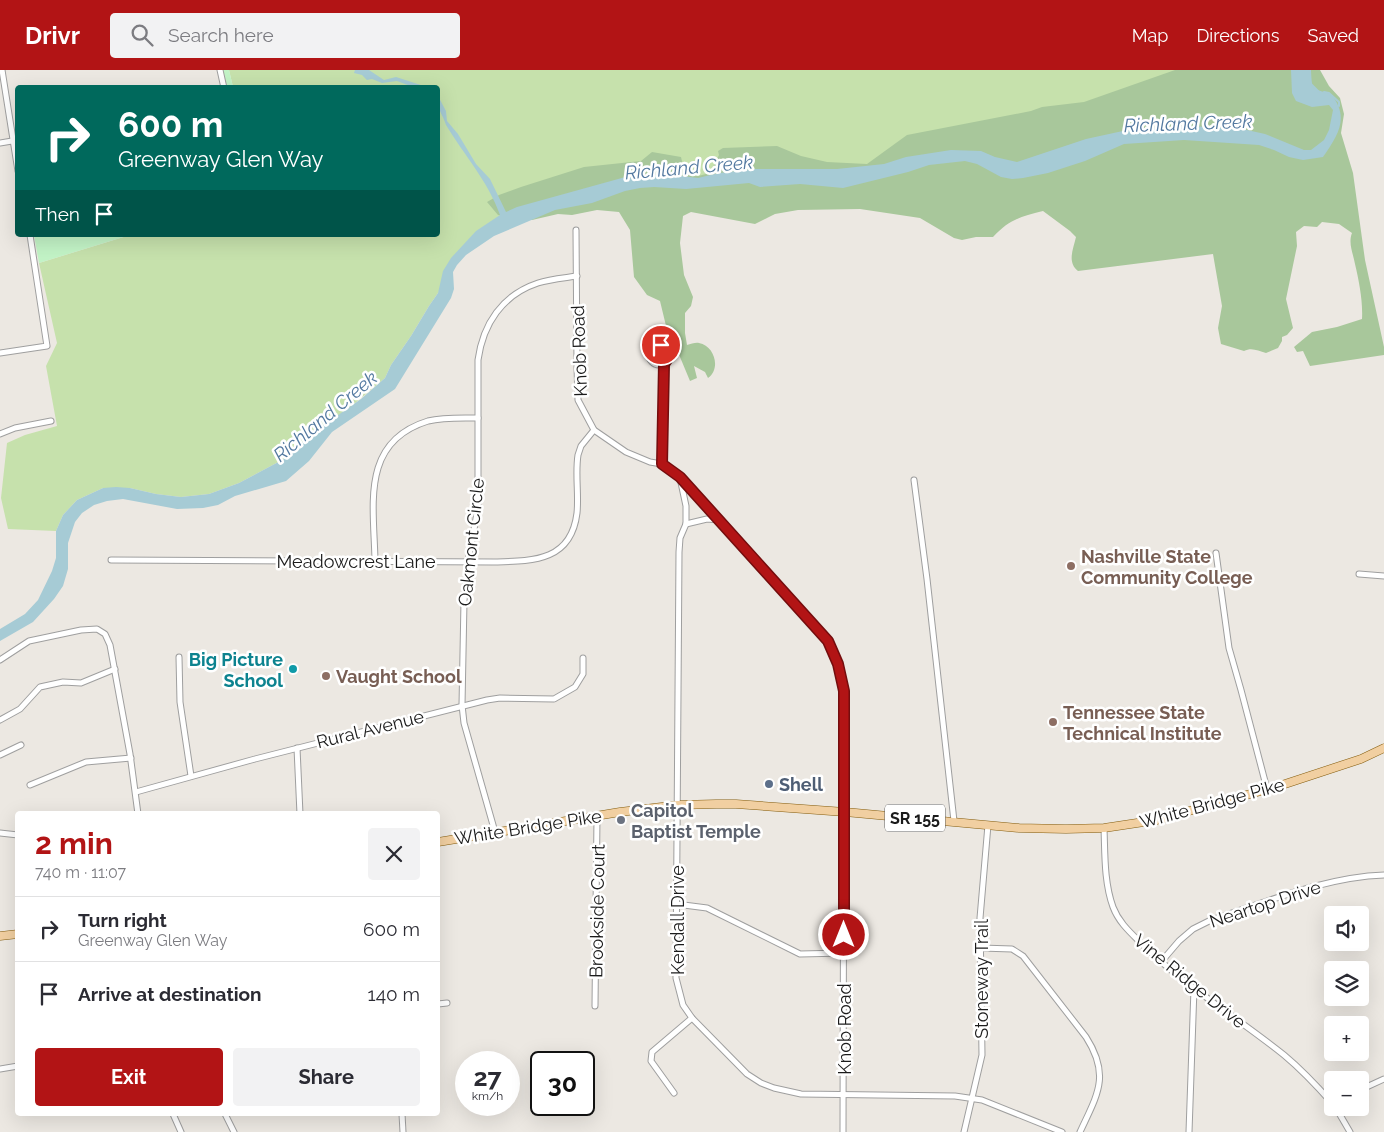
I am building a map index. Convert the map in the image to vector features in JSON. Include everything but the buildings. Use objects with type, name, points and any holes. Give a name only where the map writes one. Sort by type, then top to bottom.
[{"type":"main road","name":"White Bridge Pike","points":[[440,842],[678,805],[736,804],[988,825],[1066,829],[1104,828],[1157,820],[1267,789],[1361,759],[1384,748]]},
{"type":"main road","points":[[0,936],[15,934]]},
{"type":"street","points":[[0,143],[15,140],[2,70]]},
{"type":"street","points":[[220,70],[223,85]]},
{"type":"street","name":"Knob Road","points":[[576,230],[578,400],[594,430],[626,452],[650,462],[662,464],[680,477],[721,520],[828,641],[838,664],[844,691],[843,1132]]},
{"type":"street","points":[[0,353],[47,346],[30,237]]},
{"type":"street","name":"Oakmont Circle","points":[[495,832],[464,723],[462,706],[464,601],[468,561],[478,508],[478,360],[480,343],[490,321],[515,294],[539,283],[577,276]]},
{"type":"street","points":[[662,464],[664,364],[669,358],[667,349],[661,345],[654,346],[648,353],[650,361],[657,365],[664,364]]},
{"type":"street","points":[[375,561],[373,492],[376,468],[383,455],[408,430],[428,422],[443,419],[478,418]]},
{"type":"street","points":[[0,434],[15,428],[51,422]]},
{"type":"street","name":"Meadowcrest Lane","points":[[111,560],[524,561],[539,559],[553,554],[569,539],[577,514],[578,455],[581,446],[594,430]]},
{"type":"street","name":"Kendall Drive","points":[[680,477],[686,506],[686,524],[680,538],[679,552],[676,978],[683,1005],[692,1018],[747,1074],[761,1083],[787,1092],[801,1094],[955,1096],[972,1098],[995,1104],[1062,1132]]},
{"type":"street","points":[[914,480],[954,821]]},
{"type":"street","points":[[686,524],[706,519],[721,520]]},
{"type":"street","points":[[1216,553],[1229,648],[1267,789]]},
{"type":"street","points":[[1359,574],[1384,576]]},
{"type":"street","points":[[0,660],[28,640],[81,630],[97,629],[104,634],[110,645],[115,670],[131,756],[138,811]]},
{"type":"street","points":[[179,657],[180,702],[191,776]]},
{"type":"street","name":"Rural Avenue","points":[[136,792],[462,706],[500,698],[554,699],[575,687],[583,674],[583,658]]},
{"type":"street","points":[[0,720],[20,709],[40,686],[63,682],[81,683],[115,670]]},
{"type":"street","points":[[0,755],[21,745]]},
{"type":"street","points":[[297,748],[300,811]]},
{"type":"street","points":[[30,785],[86,762],[131,756]]},
{"type":"street","name":"Brookside Court","points":[[595,1006],[597,816]]},
{"type":"street","name":"Stoneway Trail","points":[[964,1132],[982,1056],[982,948],[980,918],[988,825]]},
{"type":"street","name":"Vine Ridge Drive","points":[[1104,828],[1106,877],[1113,907],[1123,925],[1161,962],[1284,1056],[1324,1094]]},
{"type":"street","points":[[0,833],[15,835]]},
{"type":"street","name":"Neartop Drive","points":[[1161,962],[1193,929],[1211,920],[1328,884],[1384,875]]},
{"type":"street","points":[[676,904],[707,908],[800,954],[844,954]]},
{"type":"street","points":[[982,948],[1012,949],[1023,956],[1094,1049],[1100,1071],[1099,1084],[1095,1099],[1080,1132]]},
{"type":"street","points":[[1189,1132],[1194,988]]},
{"type":"street","points":[[440,1004],[447,1003]]},
{"type":"street","points":[[674,1093],[651,1061],[652,1052],[692,1018]]},
{"type":"street","points":[[0,1069],[15,1066]]},
{"type":"street","points":[[1369,1086],[1384,1079]]},
{"type":"street","points":[[174,1116],[181,1132]]},
{"type":"street","points":[[226,1116],[234,1132]]},
{"type":"street","points":[[402,1116],[403,1132]]},
{"type":"street","points":[[1341,1116],[1350,1132]]},
{"type":"green space","points":[[223,70],[229,70],[233,85],[227,85]]},
{"type":"green space","points":[[229,70],[1291,70],[884,164],[491,222],[476,232],[462,247],[438,293],[391,365],[385,378],[348,409],[314,432],[284,459],[239,483],[209,494],[181,497],[130,488],[103,488],[77,500],[63,515],[56,531],[8,529],[1,498],[7,443],[25,435],[57,426],[46,366],[57,343],[39,263],[124,237],[440,237],[440,85],[233,85]]},
{"type":"green space","points":[[1175,70],[1320,70],[1329,86],[1340,98],[1344,114],[1341,133],[1353,173],[1365,260],[1384,347],[1384,355],[1310,366],[1303,351],[1297,352],[1294,347],[1312,332],[1362,319],[1358,277],[1351,244],[1352,233],[1339,224],[1322,222],[1317,227],[1304,226],[1296,232],[1297,246],[1286,299],[1293,328],[1287,335],[1282,337],[1278,348],[1266,353],[1252,349],[1244,351],[1221,344],[1218,328],[1222,306],[1213,254],[1078,271],[1072,260],[1072,251],[1076,237],[1043,211],[1016,220],[1005,226],[993,237],[976,237],[962,240],[954,238],[920,218],[860,209],[798,210],[775,214],[755,224],[691,212],[683,216],[680,243],[684,275],[693,297],[691,306],[685,313],[685,333],[687,345],[699,343],[705,345],[712,353],[715,364],[712,374],[708,378],[705,372],[694,366],[697,378],[690,381],[667,330],[660,301],[647,295],[634,277],[630,230],[619,212],[597,210],[572,215],[558,214],[532,220],[498,215],[487,202],[499,195],[521,187],[584,167],[641,161],[652,152],[681,157],[684,170],[698,176],[710,173],[719,155],[718,151],[723,148],[777,146],[801,156],[827,162],[867,164],[907,135],[1031,111],[1042,107],[1084,102]]},
{"type":"green space","points":[[34,237],[124,237],[39,263]]},
{"type":"water","points":[[355,70],[369,70],[384,80],[396,77],[421,85],[408,85],[397,81],[382,83],[372,79],[367,80],[362,75],[354,73]]},
{"type":"water","points":[[1291,70],[1311,70],[1314,88],[1331,94],[1337,103],[1340,111],[1340,126],[1323,157],[1303,160],[1289,157],[1259,145],[1184,140],[1124,144],[1085,161],[1048,173],[1023,178],[1001,177],[977,164],[965,161],[929,165],[843,188],[800,184],[760,187],[749,183],[686,189],[640,188],[625,191],[592,203],[555,210],[494,236],[466,255],[453,272],[454,289],[451,298],[395,389],[332,432],[309,461],[286,481],[235,496],[218,505],[203,508],[177,509],[123,499],[94,505],[82,513],[75,522],[68,543],[68,569],[63,586],[33,622],[0,641],[0,629],[25,614],[38,600],[56,558],[56,531],[63,515],[77,500],[103,488],[130,488],[181,497],[209,494],[239,483],[284,459],[314,432],[361,399],[385,378],[391,365],[438,293],[443,271],[451,258],[476,231],[500,215],[482,179],[446,125],[440,110],[440,100],[446,111],[447,121],[458,134],[476,164],[490,179],[506,212],[517,207],[629,176],[667,174],[698,178],[719,173],[755,169],[837,169],[884,164],[906,157],[951,150],[981,151],[995,157],[1017,162],[1086,139],[1132,129],[1186,126],[1238,128],[1265,134],[1304,150],[1311,150],[1324,140],[1329,130],[1333,110],[1329,105],[1312,107],[1296,101],[1292,93]]},
{"type":"waterway","name":"Richland Creek","points":[[1312,85],[1319,92]]},
{"type":"waterway","name":"Richland Creek","points":[[1324,92],[1329,93],[1339,102],[1339,106]]},
{"type":"place","name":"Nashville State Community College","points":[[1071,566]]},
{"type":"place","name":"Big Picture School","points":[[293,669]]},
{"type":"place","name":"Vaught School","points":[[326,676]]},
{"type":"place","name":"Tennessee State Technical Institute","points":[[1053,722]]},
{"type":"place","name":"Shell","points":[[769,784]]},
{"type":"place","name":"Capitol Baptist Temple","points":[[621,820]]},
{"type":"route","points":[[661,345],[667,349],[669,354],[664,364],[662,464],[680,477],[724,523],[806,615],[828,641],[838,664],[844,691],[844,935]]}]
